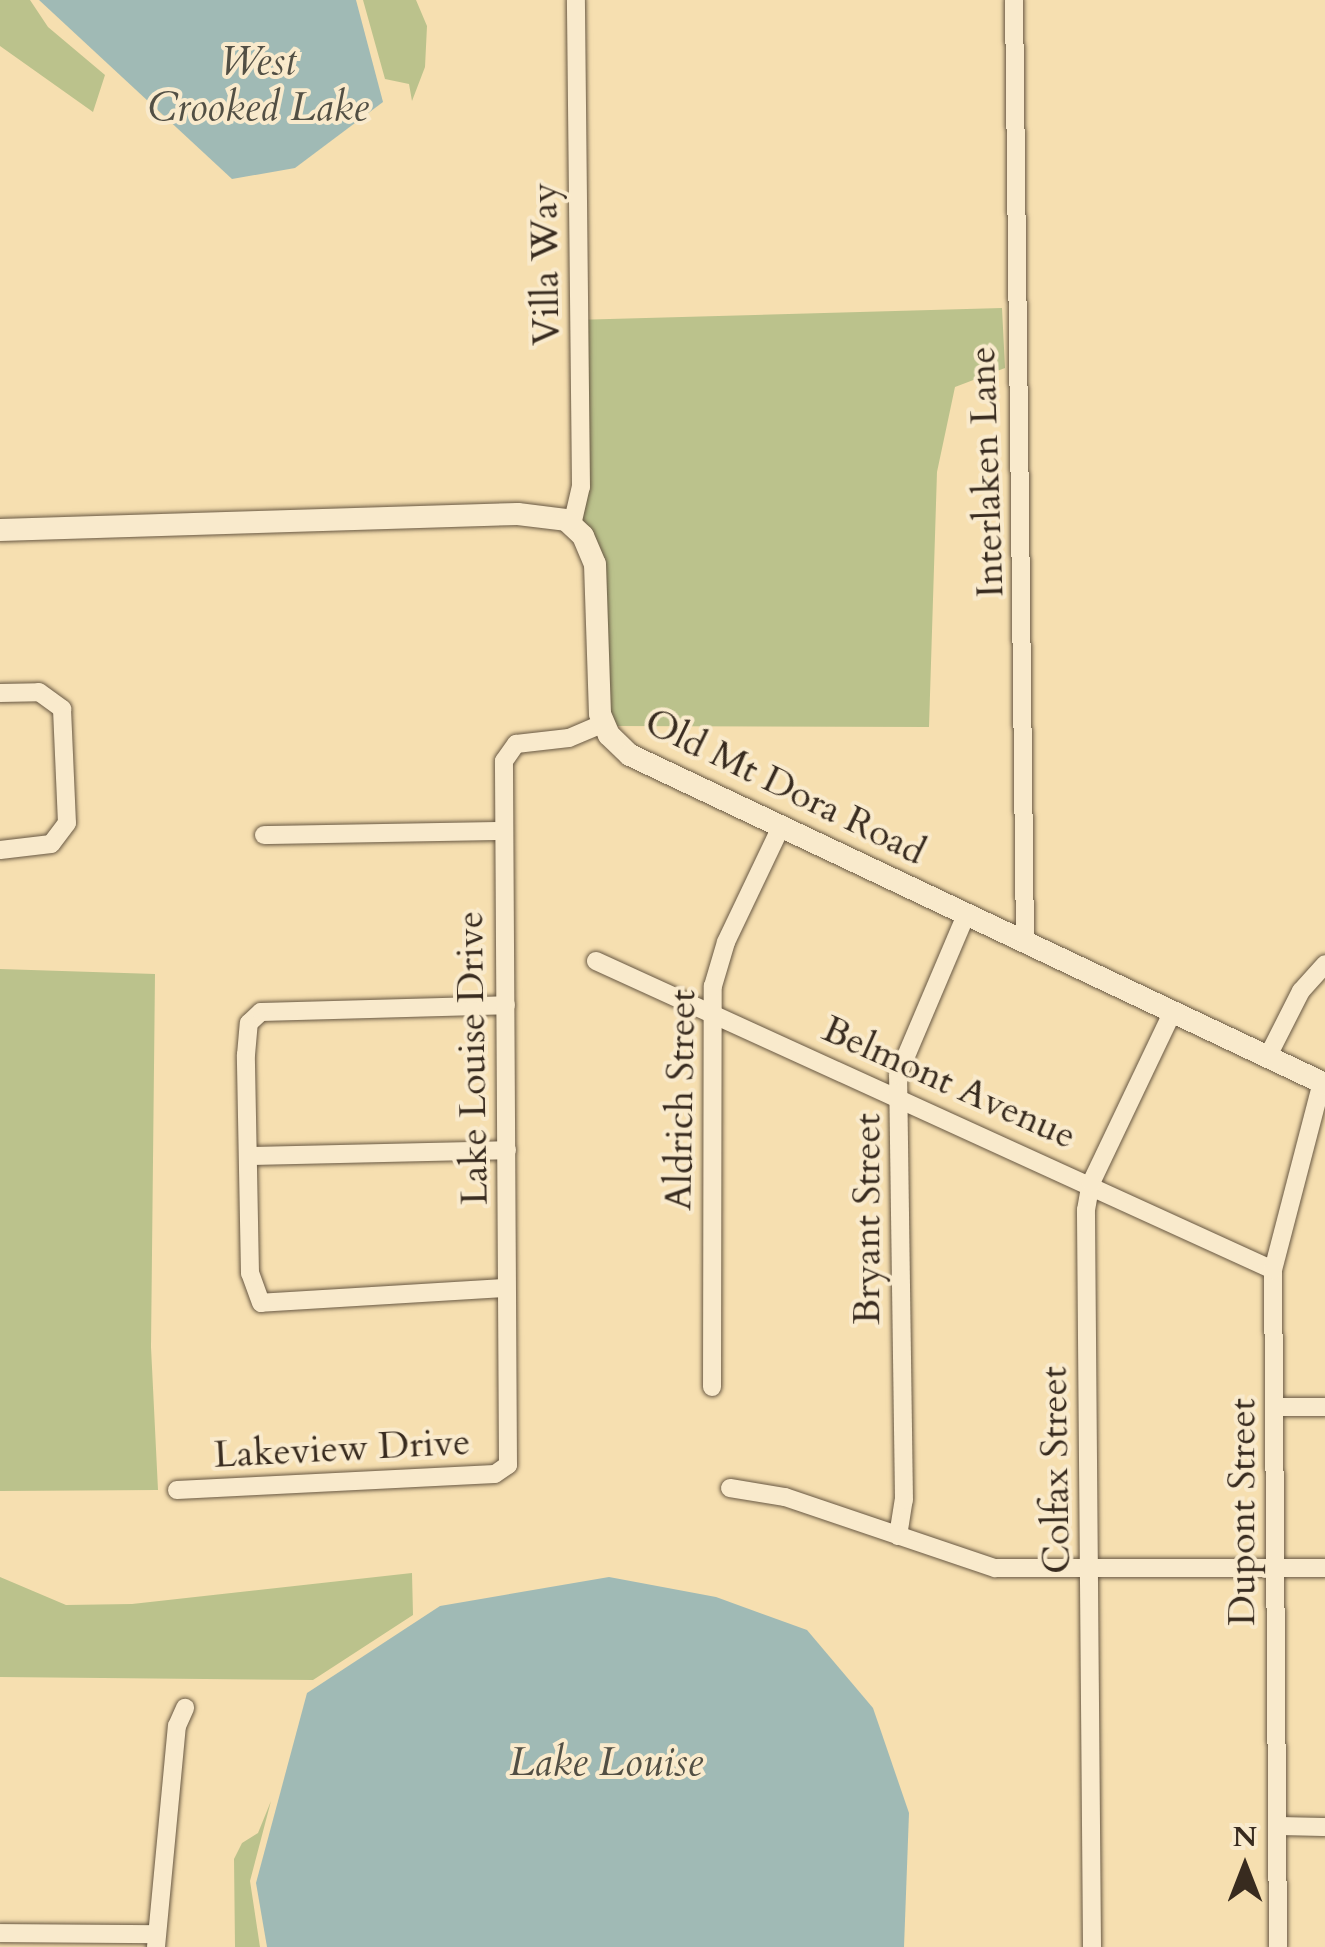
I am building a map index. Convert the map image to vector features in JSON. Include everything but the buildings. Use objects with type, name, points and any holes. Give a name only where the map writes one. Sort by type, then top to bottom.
[{"type":"street","name":"Villa Way","points":[[572,525],[581,487],[576,0]]},
{"type":"street","name":"Interlaken Lane","points":[[1014,0],[1026,943]]},
{"type":"street","points":[[0,530],[518,514],[546,514],[572,525]]},
{"type":"street","name":"Old Mt Dora Road","points":[[572,525],[595,564],[604,724],[618,745],[658,772],[1324,1083]]},
{"type":"street","points":[[0,694],[40,692],[62,709],[67,823],[52,844],[0,850]]},
{"type":"street","name":"Lake Louise Drive","points":[[508,1465],[504,761],[512,747],[569,738],[604,724]]},
{"type":"street","name":"Aldrich Street","points":[[712,1387],[712,1009],[726,942],[780,829]]},
{"type":"street","points":[[264,835],[502,831]]},
{"type":"street","name":"Bryant Street","points":[[898,1536],[904,1500],[898,1076],[966,915]]},
{"type":"street","name":"Belmont Avenue","points":[[596,961],[712,1009],[1273,1270]]},
{"type":"street","points":[[1268,1056],[1300,990],[1325,964]]},
{"type":"street","points":[[504,1288],[261,1303],[250,1273],[249,1023],[261,1012],[506,1005]]},
{"type":"street","name":"Colfax Street","points":[[1092,1947],[1084,1232],[1091,1183],[1173,1011]]},
{"type":"street","name":"Dupont Street","points":[[1278,1947],[1273,1270],[1324,1083]]},
{"type":"street","points":[[250,1156],[507,1150]]},
{"type":"street","points":[[1275,1407],[1325,1407]]},
{"type":"street","name":"Lakeview Drive","points":[[177,1490],[495,1474],[508,1465]]},
{"type":"street","points":[[730,1488],[785,1497],[995,1568],[1325,1568]]},
{"type":"street","points":[[0,1934],[155,1940],[185,1708]]},
{"type":"street","points":[[1278,1826],[1325,1826]]},
{"type":"green space","points":[[0,0],[30,0],[48,27],[105,75],[93,112],[0,46]]},
{"type":"green space","points":[[363,0],[416,0],[427,26],[425,67],[412,101],[409,84],[385,79]]},
{"type":"green space","points":[[1002,308],[1005,368],[955,387],[937,472],[929,727],[613,726],[579,521],[573,320]]},
{"type":"green space","points":[[0,969],[155,974],[151,1347],[158,1490],[0,1491]]},
{"type":"green space","points":[[412,1573],[413,1615],[313,1680],[0,1677],[0,1577],[66,1605],[132,1604]]},
{"type":"green space","points":[[271,1801],[250,1881],[260,1947],[235,1947],[234,1859],[242,1843],[258,1833]]},
{"type":"water","name":"West Crooked Lake","points":[[39,0],[356,0],[383,102],[295,168],[232,179]]},
{"type":"water","name":"Lake Louise","points":[[609,1577],[716,1597],[807,1630],[873,1708],[909,1813],[904,1947],[267,1947],[256,1883],[307,1693],[440,1606]]}]
